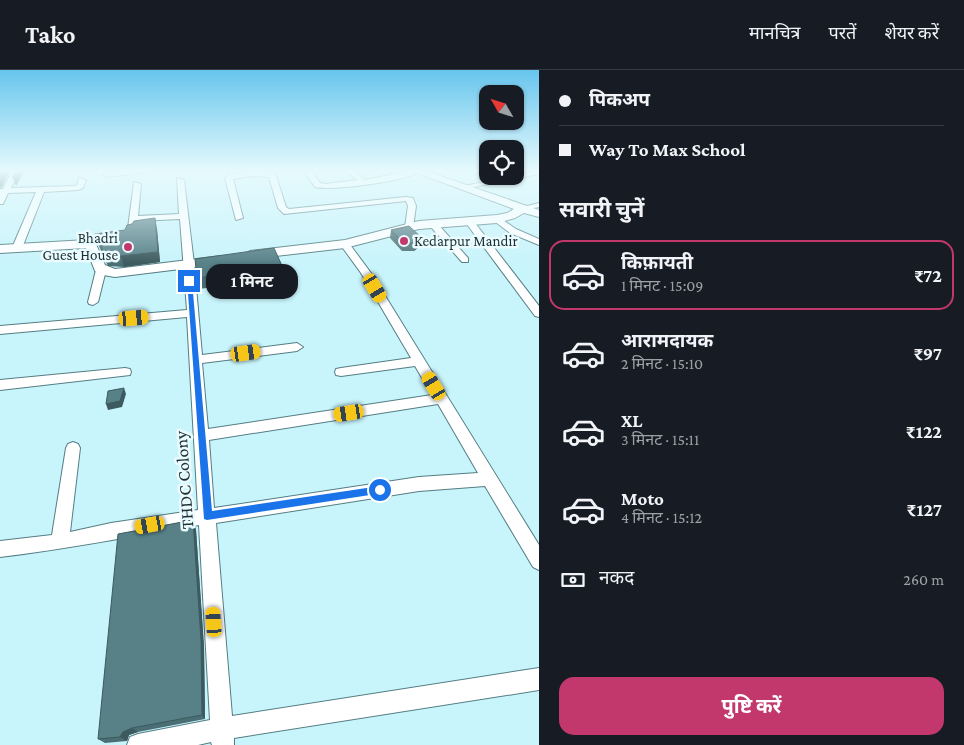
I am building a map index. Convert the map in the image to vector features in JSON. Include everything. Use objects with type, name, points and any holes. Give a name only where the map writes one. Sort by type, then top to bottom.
[{"type":"street","points":[[17,248],[35,202]]},
{"type":"street","points":[[131,231],[135,202]]},
{"type":"street","name":"THDC Colony","points":[[181,202],[202,436],[222,737]]},
{"type":"street","points":[[235,202],[239,218]]},
{"type":"street","points":[[280,202],[282,208],[290,213],[394,202]]},
{"type":"street","points":[[409,227],[412,206],[410,202]]},
{"type":"street","points":[[505,202],[539,214]]},
{"type":"street","points":[[0,249],[76,244],[90,245],[96,256],[97,267],[101,270],[124,272],[345,244],[409,227],[497,219],[511,216],[523,208],[539,205]]},
{"type":"street","points":[[133,219],[182,216]]},
{"type":"street","points":[[497,219],[513,231],[539,242]]},
{"type":"street","points":[[469,221],[539,314]]},
{"type":"street","points":[[433,224],[465,260]]},
{"type":"street","points":[[345,244],[366,273],[539,561]]},
{"type":"street","points":[[93,302],[101,270]]},
{"type":"street","points":[[0,330],[191,313]]},
{"type":"street","points":[[195,366],[297,347]]},
{"type":"street","points":[[341,372],[419,361]]},
{"type":"street","points":[[0,399],[2,385],[125,372]]},
{"type":"street","points":[[202,436],[441,399]]},
{"type":"street","points":[[60,542],[73,448]]},
{"type":"street","points":[[0,549],[60,542],[207,516],[419,484],[490,479]]},
{"type":"street","points":[[138,745],[222,737],[539,679]]},
{"type":"building","points":[[155,218],[158,252],[121,256],[105,255],[95,234],[125,230],[127,225],[132,224],[134,221]]},
{"type":"building","points":[[409,226],[422,238],[416,243],[404,243],[391,230]]},
{"type":"building","points":[[274,248],[283,268],[197,278],[195,259]]},
{"type":"building","points":[[124,388],[120,401],[106,404],[108,391]]},
{"type":"building","points":[[193,520],[201,640],[202,715],[132,728],[123,732],[120,737],[98,739],[118,534]]},
{"type":"place","name":"Kedarpur Mandir","points":[[404,241]]},
{"type":"place","name":"Bhadri Guest House","points":[[128,247]]},
{"type":"route","points":[[189,281],[207,516],[380,490]]}]
